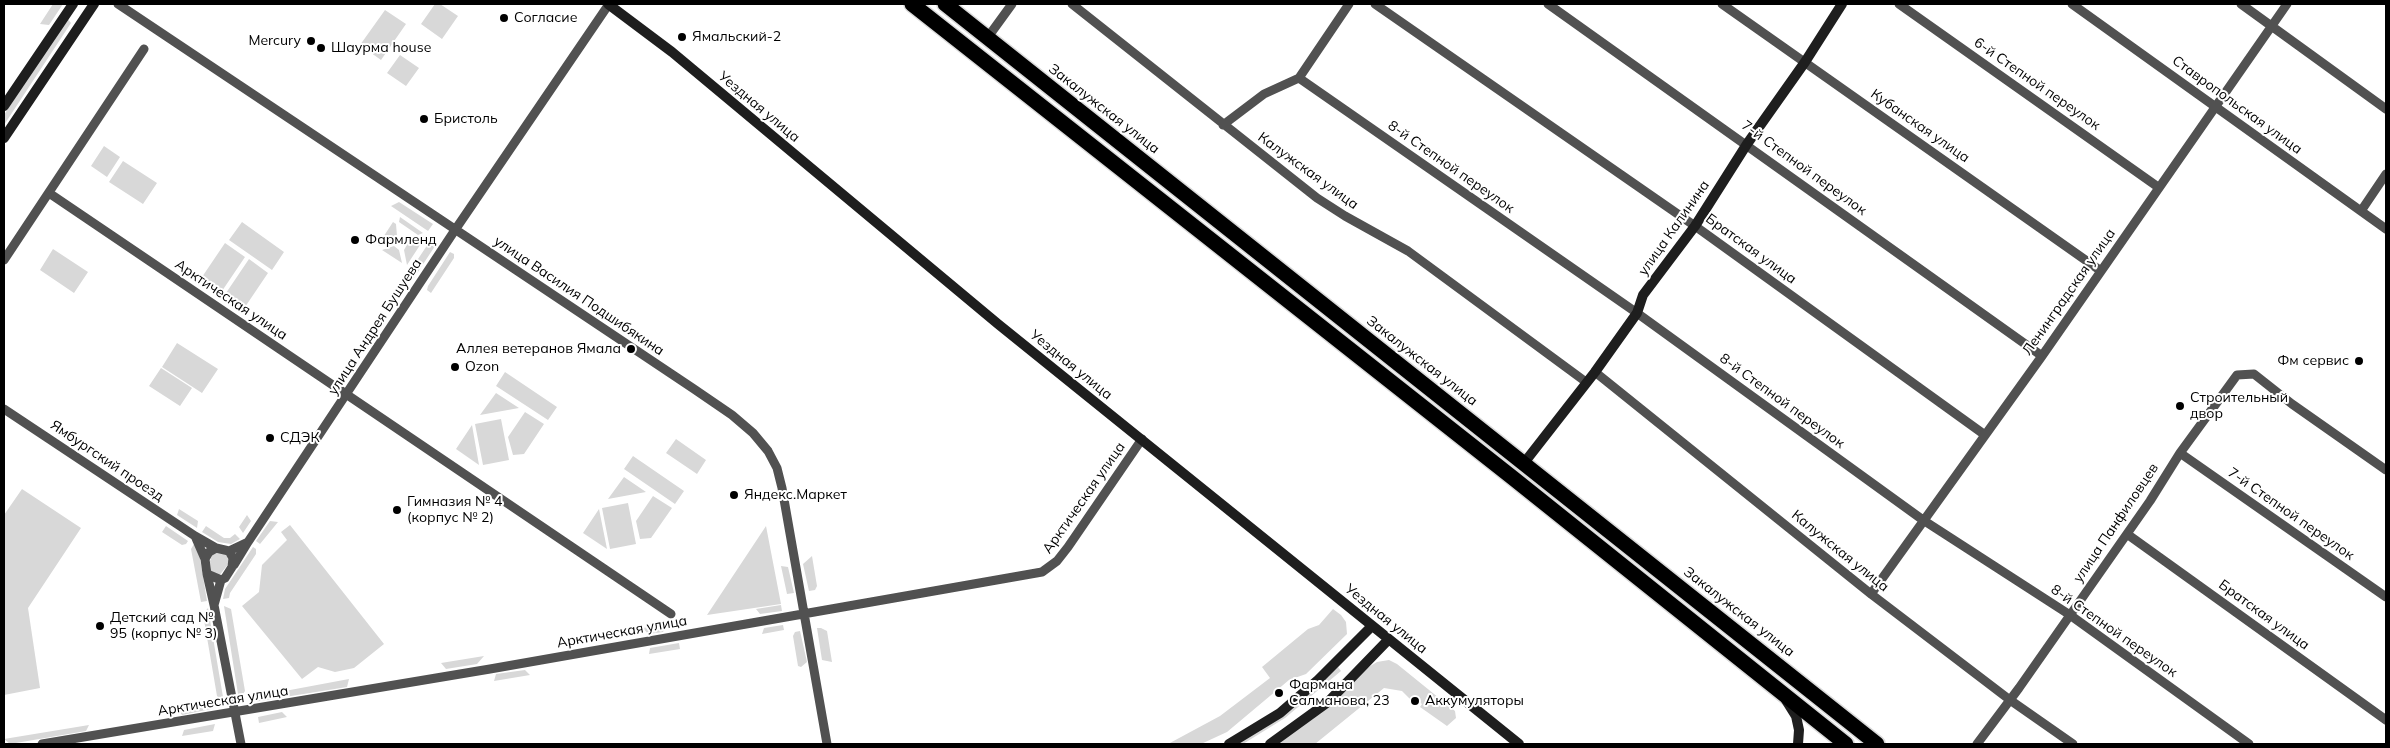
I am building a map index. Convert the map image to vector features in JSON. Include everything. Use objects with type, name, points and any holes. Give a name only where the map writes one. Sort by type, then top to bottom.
[{"type":"highway","points":[[912,4],[1846,744]]},
{"type":"highway","name":"Закалужская улица","points":[[945,4],[1877,744]]},
{"type":"street","points":[[4,106],[73,4]]},
{"type":"street","points":[[4,138],[94,4]]},
{"type":"street","name":"улица Василия Подшибякина","points":[[118,4],[717,404],[753,433],[768,451],[777,468],[806,614],[827,744]]},
{"type":"street","name":"улица Андрея Бушуева","points":[[232,567],[455,230],[608,4]]},
{"type":"street","name":"Уездная улица","points":[[608,4],[672,52],[998,324],[1519,744]]},
{"type":"street","points":[[988,37],[1012,4]]},
{"type":"street","name":"Калужская улица","points":[[1072,4],[1317,198],[1408,251],[1586,382]]},
{"type":"street","points":[[1223,125],[1264,94],[1299,78],[1349,4]]},
{"type":"street","name":"Братская улица","points":[[1374,4],[1695,226],[1985,435]]},
{"type":"street","name":"7-й Степной переулок","points":[[1548,4],[2042,356]]},
{"type":"street","name":"Кубанская улица","points":[[1722,4],[2101,271]]},
{"type":"street","name":"улица Калинина","points":[[1524,463],[1595,372],[1637,313],[1643,295],[1695,226],[1747,144],[1805,62],[1842,4]]},
{"type":"street","name":"6-й Степной переулок","points":[[1899,4],[2158,186]]},
{"type":"street","name":"Ставропольская улица","points":[[2072,4],[2386,229]]},
{"type":"street","points":[[2241,4],[2386,109]]},
{"type":"street","name":"Ленинградская улица","points":[[1871,594],[2042,356],[2158,186],[2287,4]]},
{"type":"street","points":[[4,260],[144,49]]},
{"type":"street","name":"8-й Степной переулок","points":[[1299,78],[1637,313],[1923,520],[2070,615],[2249,744]]},
{"type":"street","points":[[2361,211],[2386,174]]},
{"type":"street","name":"Арктическая улица","points":[[49,193],[671,614]]},
{"type":"street","name":"Калужская улица","points":[[1595,372],[1871,594],[2010,700],[2073,744]]},
{"type":"street","name":"улица Панфиловцев","points":[[1977,744],[2070,615],[2180,453],[2237,375],[2254,374],[2292,404],[2386,470]]},
{"type":"street","name":"Ямбургский проезд","points":[[4,409],[216,548]]},
{"type":"street","name":"Арктическая улица","points":[[42,744],[235,713],[1042,572],[1050,568],[1068,547],[1142,439]]},
{"type":"street","name":"7-й Степной переулок","points":[[2180,453],[2386,597]]},
{"type":"street","name":"Братская улица","points":[[2126,534],[2386,720]]},
{"type":"street","points":[[195,536],[205,559],[241,744]]},
{"type":"street","points":[[205,559],[209,552],[216,548],[229,551],[248,542]]},
{"type":"street","points":[[214,604],[221,580],[232,567],[233,558],[229,551]]},
{"type":"street","points":[[207,574],[221,580]]},
{"type":"street","points":[[1230,744],[1280,713],[1324,674],[1372,626]]},
{"type":"street","points":[[1270,744],[1328,702],[1389,639]]},
{"type":"street","points":[[1781,691],[1796,716],[1800,730],[1798,744]]},
{"type":"shaded area","points":[[53,4],[63,4],[49,25],[40,24]]},
{"type":"shaded area","points":[[435,4],[440,4],[458,16],[442,39],[421,24]]},
{"type":"shaded area","points":[[385,10],[406,24],[381,60],[360,45]]},
{"type":"shaded area","points":[[67,18],[71,23],[4,125],[4,115]]},
{"type":"shaded area","points":[[400,55],[419,68],[406,86],[387,73]]},
{"type":"shaded area","points":[[104,146],[120,157],[107,177],[91,166]]},
{"type":"shaded area","points":[[123,161],[157,183],[143,204],[109,182]]},
{"type":"shaded area","points":[[399,202],[433,224],[428,231],[391,206]]},
{"type":"shaded area","points":[[400,217],[423,233],[418,235],[399,222]]},
{"type":"shaded area","points":[[242,222],[284,252],[272,270],[229,240]]},
{"type":"shaded area","points":[[393,222],[396,224],[397,236],[393,242],[378,245]]},
{"type":"shaded area","points":[[418,240],[422,242],[407,265],[404,250],[408,243]]},
{"type":"shaded area","points":[[434,240],[437,243],[414,278],[409,279],[406,277],[430,241]]},
{"type":"shaded area","points":[[225,243],[245,257],[222,291],[202,277]]},
{"type":"shaded area","points":[[394,246],[399,250],[402,263],[382,250]]},
{"type":"shaded area","points":[[53,249],[88,272],[74,293],[40,270]]},
{"type":"shaded area","points":[[450,252],[454,254],[454,258],[431,293],[427,290],[428,286]]},
{"type":"shaded area","points":[[249,259],[268,273],[245,307],[226,293]]},
{"type":"shaded area","points":[[177,343],[218,369],[202,393],[162,367]]},
{"type":"shaded area","points":[[161,368],[192,388],[180,406],[149,386]]},
{"type":"shaded area","points":[[505,372],[557,407],[548,420],[496,386]]},
{"type":"shaded area","points":[[496,393],[519,408],[480,415]]},
{"type":"shaded area","points":[[525,412],[544,424],[524,454],[513,455],[508,437]]},
{"type":"shaded area","points":[[501,419],[509,460],[483,465],[475,424]]},
{"type":"shaded area","points":[[472,425],[479,465],[456,449]]},
{"type":"shaded area","points":[[676,439],[706,460],[697,474],[666,453]]},
{"type":"shaded area","points":[[633,456],[684,491],[675,504],[624,469]]},
{"type":"shaded area","points":[[624,477],[646,492],[608,499]]},
{"type":"shaded area","points":[[22,489],[81,528],[28,608],[40,688],[4,695],[4,515]]},
{"type":"shaded area","points":[[653,496],[672,508],[651,538],[640,539],[636,521]]},
{"type":"shaded area","points":[[628,503],[636,544],[610,549],[602,508]]},
{"type":"shaded area","points":[[179,509],[198,521],[197,528],[177,515]]},
{"type":"shaded area","points":[[599,509],[607,549],[583,533]]},
{"type":"shaded area","points":[[247,515],[251,521],[243,533],[239,527]]},
{"type":"shaded area","points":[[270,521],[278,522],[260,544],[256,541]]},
{"type":"shaded area","points":[[290,525],[384,644],[354,668],[335,672],[318,667],[302,679],[242,606],[259,592],[262,565],[287,540],[281,532]]},
{"type":"shaded area","points":[[166,526],[188,541],[186,544],[182,545],[162,532]]},
{"type":"shaded area","points":[[206,526],[224,538],[230,538],[235,534],[240,539],[231,544],[218,542],[202,532]]},
{"type":"shaded area","points":[[766,526],[781,604],[707,615]]},
{"type":"shaded area","points":[[194,544],[199,552],[207,601],[201,602],[191,549]]},
{"type":"shaded area","points":[[253,547],[256,549],[256,554],[230,593],[229,598],[223,599],[225,589]]},
{"type":"shaded area","points":[[217,552],[227,555],[229,559],[229,563],[219,576],[211,571],[210,561],[213,553]]},
{"type":"shaded area","points":[[812,556],[817,586],[815,590],[809,591],[803,564]]},
{"type":"shaded area","points":[[781,566],[788,567],[794,593],[787,594]]},
{"type":"shaded area","points":[[781,605],[782,611],[760,614],[756,609]]},
{"type":"shaded area","points":[[224,606],[231,609],[245,691],[243,694],[238,694]]},
{"type":"shaded area","points":[[208,608],[223,697],[219,698],[217,696],[203,614]]},
{"type":"shaded area","points":[[1333,609],[1346,622],[1347,634],[1306,674],[1289,680],[1227,732],[1201,744],[1168,744],[1220,716],[1270,678],[1262,667],[1308,629],[1319,625]]},
{"type":"shaded area","points":[[667,624],[663,632],[648,634],[643,628]]},
{"type":"shaded area","points":[[783,625],[784,630],[762,634],[764,628]]},
{"type":"shaded area","points":[[817,628],[827,631],[832,662],[822,660]]},
{"type":"shaded area","points":[[800,631],[807,662],[801,667],[798,666],[793,636],[795,632]]},
{"type":"shaded area","points":[[679,643],[680,649],[649,654],[650,648]]},
{"type":"shaded area","points":[[484,656],[477,664],[446,669],[441,663]]},
{"type":"shaded area","points":[[1389,660],[1397,664],[1455,711],[1456,718],[1447,726],[1420,707],[1422,704],[1414,697],[1411,700],[1402,691],[1384,688],[1315,744],[1275,744],[1331,705],[1367,668],[1377,662]]},
{"type":"shaded area","points":[[1338,667],[1341,671],[1285,718],[1243,744],[1236,744],[1306,696]]},
{"type":"shaded area","points":[[525,670],[530,675],[494,681],[496,674]]},
{"type":"shaded area","points":[[349,679],[347,687],[254,702],[258,696]]},
{"type":"shaded area","points":[[210,703],[211,709],[182,715],[178,709]]},
{"type":"shaded area","points":[[282,712],[287,717],[259,723],[258,717]]},
{"type":"shaded area","points":[[215,724],[213,731],[182,736],[184,730]]},
{"type":"shaded area","points":[[89,725],[86,731],[10,744],[4,739]]},
{"type":"place","name":"Согласие","points":[[504,18]]},
{"type":"place","name":"Ямальский-2","points":[[682,37]]},
{"type":"place","name":"Mercury","points":[[311,41]]},
{"type":"place","name":"Шаурма house","points":[[321,48]]},
{"type":"place","name":"Бристоль","points":[[424,119]]},
{"type":"place","name":"Фармленд","points":[[355,240]]},
{"type":"place","name":"Аллея ветеранов Ямала","points":[[631,349]]},
{"type":"place","name":"Фм сервис","points":[[2359,361]]},
{"type":"place","name":"Ozon","points":[[455,367]]},
{"type":"place","name":"Строительный двор","points":[[2180,406]]},
{"type":"place","name":"СДЭК","points":[[270,438]]},
{"type":"place","name":"Яндекс.Маркет","points":[[734,495]]},
{"type":"place","name":"Гимназия № 4 (корпус № 2)","points":[[397,510]]},
{"type":"place","name":"Детский сад № 95 (корпус № 3)","points":[[100,626]]},
{"type":"place","name":"Фармана Салманова, 23","points":[[1279,693]]},
{"type":"place","name":"Аккумуляторы","points":[[1415,701]]}]
